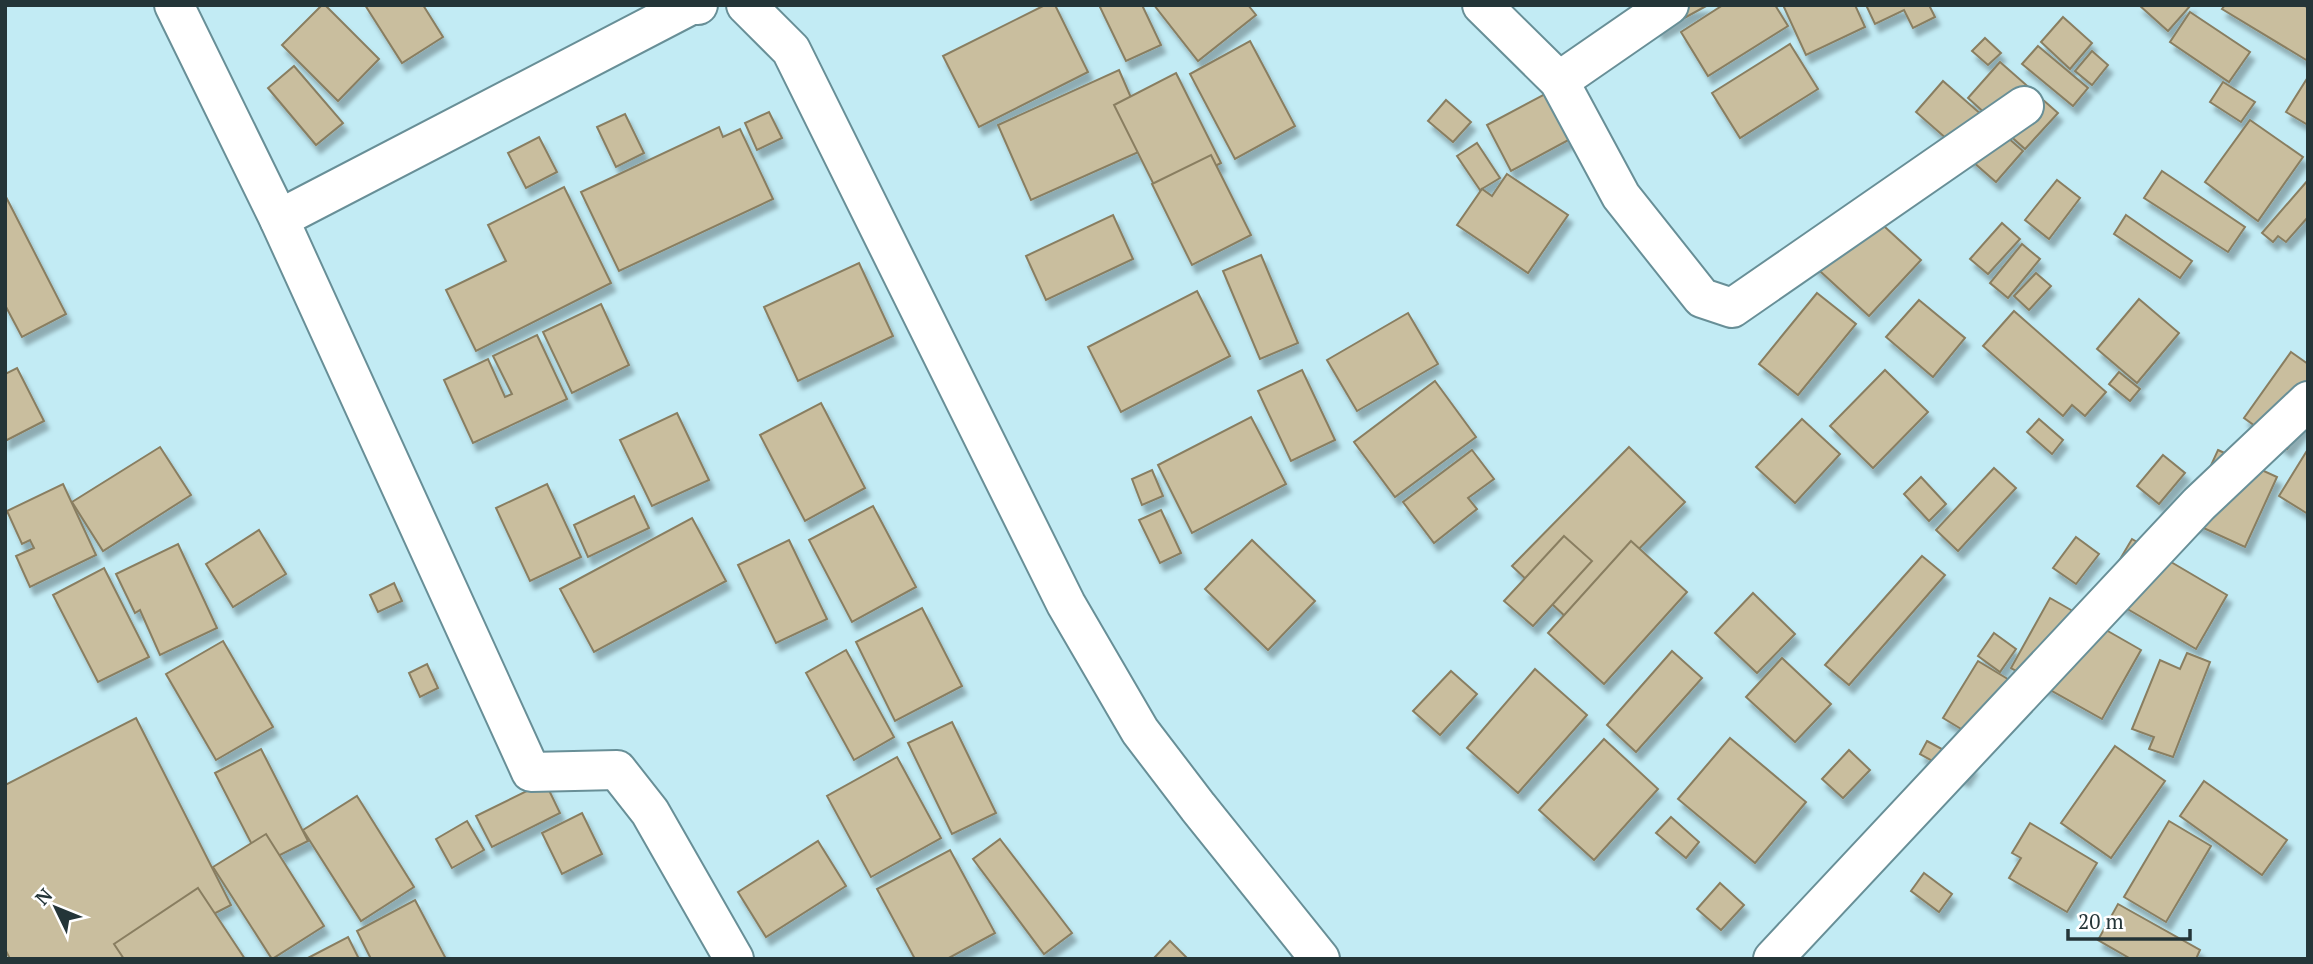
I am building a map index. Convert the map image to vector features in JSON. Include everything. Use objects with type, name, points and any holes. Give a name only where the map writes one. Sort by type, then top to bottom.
[{"type":"street","points":[[174,5],[279,219],[531,772],[617,771],[650,812],[734,959]]},
{"type":"street","points":[[279,219],[691,5],[698,5]]},
{"type":"street","points":[[746,5],[792,50],[1066,604],[1140,731],[1321,959]]},
{"type":"street","points":[[1482,5],[1559,81],[1620,196],[1702,299],[1732,308],[2024,106]]},
{"type":"street","points":[[1559,81],[1669,5]]},
{"type":"street","points":[[1773,959],[2199,503],[2308,401]]},
{"type":"building","points":[[322,5],[379,59],[338,101],[282,45]]},
{"type":"building","points":[[365,5],[423,5],[443,37],[402,63]]},
{"type":"building","points":[[1045,5],[1055,5],[1088,72],[979,127],[943,56]]},
{"type":"building","points":[[1099,5],[1142,5],[1161,45],[1126,61]]},
{"type":"building","points":[[1154,5],[1248,5],[1256,15],[1198,61]]},
{"type":"building","points":[[1645,5],[1708,5],[1659,32]]},
{"type":"building","points":[[1723,5],[1775,5],[1788,26],[1708,76],[1681,32]]},
{"type":"building","points":[[1783,5],[1855,5],[1865,27],[1806,55]]},
{"type":"building","points":[[1866,5],[1929,5],[1935,17],[1913,28],[1904,10],[1875,24]]},
{"type":"building","points":[[2139,5],[2191,5],[2168,31]]},
{"type":"building","points":[[2225,5],[2303,5],[2308,8],[2308,61],[2222,9]]},
{"type":"building","points":[[2190,12],[2250,52],[2229,82],[2170,42]]},
{"type":"building","points":[[2063,17],[2092,43],[2070,69],[2041,42]]},
{"type":"building","points":[[1985,38],[2001,53],[1988,65],[1972,51]]},
{"type":"building","points":[[1250,41],[1295,126],[1235,159],[1190,74]]},
{"type":"building","points":[[1790,44],[1818,89],[1740,138],[1712,93]]},
{"type":"building","points":[[2038,46],[2088,88],[2073,106],[2022,64]]},
{"type":"building","points":[[2092,51],[2108,65],[2092,85],[2075,71]]},
{"type":"building","points":[[2000,62],[2058,113],[2025,149],[1968,98]]},
{"type":"building","points":[[294,66],[343,123],[316,145],[268,88]]},
{"type":"building","points":[[1119,70],[1152,146],[1031,200],[998,125]]},
{"type":"building","points":[[1176,73],[1221,163],[1159,195],[1114,105]]},
{"type":"building","points":[[2308,77],[2308,125],[2286,112]]},
{"type":"building","points":[[1943,81],[2023,151],[1996,182],[1916,112]]},
{"type":"building","points":[[2223,82],[2255,102],[2241,122],[2210,102]]},
{"type":"building","points":[[1562,85],[1587,130],[1511,171],[1487,125]]},
{"type":"building","points":[[1446,100],[1471,122],[1453,142],[1428,121]]},
{"type":"building","points":[[769,112],[782,138],[757,150],[745,123]]},
{"type":"building","points":[[625,114],[644,153],[616,167],[597,127]]},
{"type":"building","points":[[2250,120],[2303,157],[2258,221],[2205,182]]},
{"type":"building","points":[[719,127],[723,137],[740,129],[773,199],[619,271],[581,192]]},
{"type":"building","points":[[539,137],[557,172],[526,188],[508,153]]},
{"type":"building","points":[[1477,143],[1500,178],[1480,190],[1457,156]]},
{"type":"building","points":[[1211,155],[1251,235],[1192,265],[1152,184]]},
{"type":"building","points":[[2162,171],[2245,227],[2228,252],[2144,198]]},
{"type":"building","points":[[1507,174],[1568,215],[1528,273],[1457,225],[1482,189],[1492,196]]},
{"type":"building","points":[[2057,180],[2080,198],[2049,239],[2025,220]]},
{"type":"building","points":[[2308,180],[2308,217],[2286,242],[2278,236],[2273,242],[2262,233]]},
{"type":"building","points":[[564,187],[611,283],[476,351],[446,290],[506,261],[488,225]]},
{"type":"building","points":[[6,197],[66,314],[22,337],[5,305]]},
{"type":"building","points":[[1862,206],[1921,260],[1869,316],[1810,262]]},
{"type":"building","points":[[1113,215],[1133,259],[1046,300],[1026,256]]},
{"type":"building","points":[[2126,215],[2192,261],[2180,278],[2114,234]]},
{"type":"building","points":[[2002,223],[2020,239],[1988,274],[1970,259]]},
{"type":"building","points":[[2022,244],[2040,259],[2008,298],[1990,283]]},
{"type":"building","points":[[1261,255],[1298,343],[1260,359],[1223,271]]},
{"type":"building","points":[[859,263],[893,336],[798,381],[764,307]]},
{"type":"building","points":[[2036,273],[2051,286],[2029,310],[2014,296]]},
{"type":"building","points":[[1197,291],[1230,356],[1121,412],[1088,347]]},
{"type":"building","points":[[1817,293],[1856,324],[1798,395],[1759,364]]},
{"type":"building","points":[[2139,299],[2179,333],[2137,383],[2097,349]]},
{"type":"building","points":[[1919,300],[1965,338],[1933,377],[1886,337]]},
{"type":"building","points":[[601,304],[629,365],[572,393],[543,332]]},
{"type":"building","points":[[2014,311],[2106,392],[2085,416],[2072,405],[2063,416],[1983,346]]},
{"type":"building","points":[[1408,313],[1438,364],[1357,411],[1327,360]]},
{"type":"building","points":[[537,335],[567,399],[473,443],[444,380],[488,359],[505,397],[512,394],[493,356]]},
{"type":"building","points":[[2291,352],[2308,364],[2308,421],[2287,449],[2244,418]]},
{"type":"building","points":[[17,368],[44,421],[5,441],[5,374]]},
{"type":"building","points":[[1302,370],[1335,440],[1291,461],[1258,391]]},
{"type":"building","points":[[1885,370],[1928,412],[1873,468],[1830,426]]},
{"type":"building","points":[[2119,372],[2140,389],[2130,401],[2109,384]]},
{"type":"building","points":[[1435,381],[1476,437],[1395,497],[1354,442]]},
{"type":"building","points":[[821,403],[865,488],[805,521],[760,435]]},
{"type":"building","points":[[677,413],[709,480],[652,506],[620,440]]},
{"type":"building","points":[[1251,417],[1286,484],[1192,533],[1158,465]]},
{"type":"building","points":[[1802,419],[1840,454],[1795,503],[1756,467]]},
{"type":"building","points":[[2039,419],[2063,440],[2052,454],[2027,432]]},
{"type":"building","points":[[160,447],[191,495],[103,551],[72,502]]},
{"type":"building","points":[[1629,447],[1685,502],[1569,620],[1512,566]]},
{"type":"building","points":[[2308,449],[2308,514],[2279,496]]},
{"type":"building","points":[[1472,450],[1494,479],[1468,498],[1477,509],[1434,543],[1403,502]]},
{"type":"building","points":[[2218,450],[2277,477],[2245,547],[2186,520]]},
{"type":"building","points":[[2163,455],[2185,473],[2159,504],[2137,486]]},
{"type":"building","points":[[1994,468],[2016,488],[1958,551],[1936,530]]},
{"type":"building","points":[[1152,470],[1163,496],[1142,505],[1132,479]]},
{"type":"building","points":[[1921,477],[1946,504],[1929,521],[1904,494]]},
{"type":"building","points":[[63,484],[96,555],[30,587],[16,556],[34,548],[30,540],[22,544],[7,511]]},
{"type":"building","points":[[547,484],[581,557],[530,581],[496,508]]},
{"type":"building","points":[[634,496],[649,528],[588,557],[574,525]]},
{"type":"building","points":[[873,506],[916,587],[852,622],[809,540]]},
{"type":"building","points":[[1161,510],[1181,553],[1160,563],[1139,520]]},
{"type":"building","points":[[692,518],[726,581],[594,652],[560,589]]},
{"type":"building","points":[[259,530],[286,574],[233,607],[206,564]]},
{"type":"building","points":[[1564,536],[1592,561],[1533,626],[1504,601]]},
{"type":"building","points":[[2076,537],[2099,554],[2076,584],[2053,568]]},
{"type":"building","points":[[2132,539],[2227,595],[2196,649],[2100,593]]},
{"type":"building","points":[[789,540],[827,619],[776,643],[738,565]]},
{"type":"building","points":[[1252,540],[1315,601],[1268,650],[1205,589]]},
{"type":"building","points":[[1631,541],[1687,592],[1604,684],[1548,633]]},
{"type":"building","points":[[178,544],[217,628],[160,655],[140,610],[135,613],[116,574]]},
{"type":"building","points":[[1922,556],[1945,575],[1849,685],[1825,665]]},
{"type":"building","points":[[104,568],[149,657],[98,682],[53,595]]},
{"type":"building","points":[[394,583],[402,601],[378,612],[370,595]]},
{"type":"building","points":[[1753,593],[1795,634],[1757,673],[1715,633]]},
{"type":"building","points":[[2050,598],[2141,650],[2102,719],[2011,668]]},
{"type":"building","points":[[922,608],[962,686],[895,721],[856,642]]},
{"type":"building","points":[[1994,633],[2016,649],[2000,672],[1978,656]]},
{"type":"building","points":[[223,641],[273,727],[216,760],[166,674]]},
{"type":"building","points":[[846,650],[894,737],[854,760],[806,673]]},
{"type":"building","points":[[1672,651],[1702,678],[1636,752],[1607,725]]},
{"type":"building","points":[[2187,653],[2210,662],[2173,757],[2149,749],[2154,737],[2132,729],[2160,660],[2180,669]]},
{"type":"building","points":[[1782,658],[1831,704],[1795,742],[1746,697]]},
{"type":"building","points":[[1978,661],[2011,681],[1976,738],[1943,718]]},
{"type":"building","points":[[427,664],[438,688],[420,697],[409,673]]},
{"type":"building","points":[[1535,669],[1587,715],[1518,793],[1467,748]]},
{"type":"building","points":[[1451,671],[1477,694],[1440,735],[1413,711]]},
{"type":"building","points":[[136,718],[231,905],[126,959],[10,959],[5,949],[5,785]]},
{"type":"building","points":[[952,722],[996,813],[952,834],[908,743]]},
{"type":"building","points":[[1730,738],[1806,802],[1755,863],[1678,799]]},
{"type":"building","points":[[1604,739],[1658,789],[1594,860],[1539,810]]},
{"type":"building","points":[[1927,741],[1973,766],[1965,779],[1920,754]]},
{"type":"building","points":[[2115,746],[2165,781],[2111,858],[2061,823]]},
{"type":"building","points":[[261,749],[308,841],[262,864],[215,773]]},
{"type":"building","points":[[1849,750],[1870,770],[1843,798],[1822,779]]},
{"type":"building","points":[[897,757],[941,838],[871,877],[827,796]]},
{"type":"building","points":[[2204,781],[2287,840],[2262,875],[2180,816]]},
{"type":"building","points":[[545,782],[560,813],[492,847],[476,816]]},
{"type":"building","points":[[357,796],[414,887],[361,921],[303,830]]},
{"type":"building","points":[[582,813],[602,854],[562,874],[542,833]]},
{"type":"building","points":[[1671,817],[1699,842],[1686,858],[1656,833]]},
{"type":"building","points":[[467,821],[484,850],[452,868],[436,839]]},
{"type":"building","points":[[2169,821],[2211,846],[2166,922],[2124,897]]},
{"type":"building","points":[[2030,823],[2097,863],[2067,912],[2009,878],[2021,858],[2012,853]]},
{"type":"building","points":[[266,834],[324,926],[272,959],[213,867]]},
{"type":"building","points":[[1000,839],[1072,933],[1044,954],[973,859]]},
{"type":"building","points":[[818,841],[846,886],[766,937],[738,892]]},
{"type":"building","points":[[950,850],[995,933],[947,959],[915,959],[877,889]]},
{"type":"building","points":[[1924,873],[1952,894],[1939,912],[1911,891]]},
{"type":"building","points":[[1720,883],[1744,905],[1721,930],[1697,909]]},
{"type":"building","points":[[198,888],[245,959],[124,959],[114,944]]},
{"type":"building","points":[[415,900],[446,959],[371,959],[357,931]]},
{"type":"building","points":[[2118,904],[2200,950],[2196,959],[2131,959],[2098,940]]},
{"type":"building","points":[[348,937],[359,959],[306,959]]},
{"type":"building","points":[[1170,941],[1188,959],[1153,959]]}]
